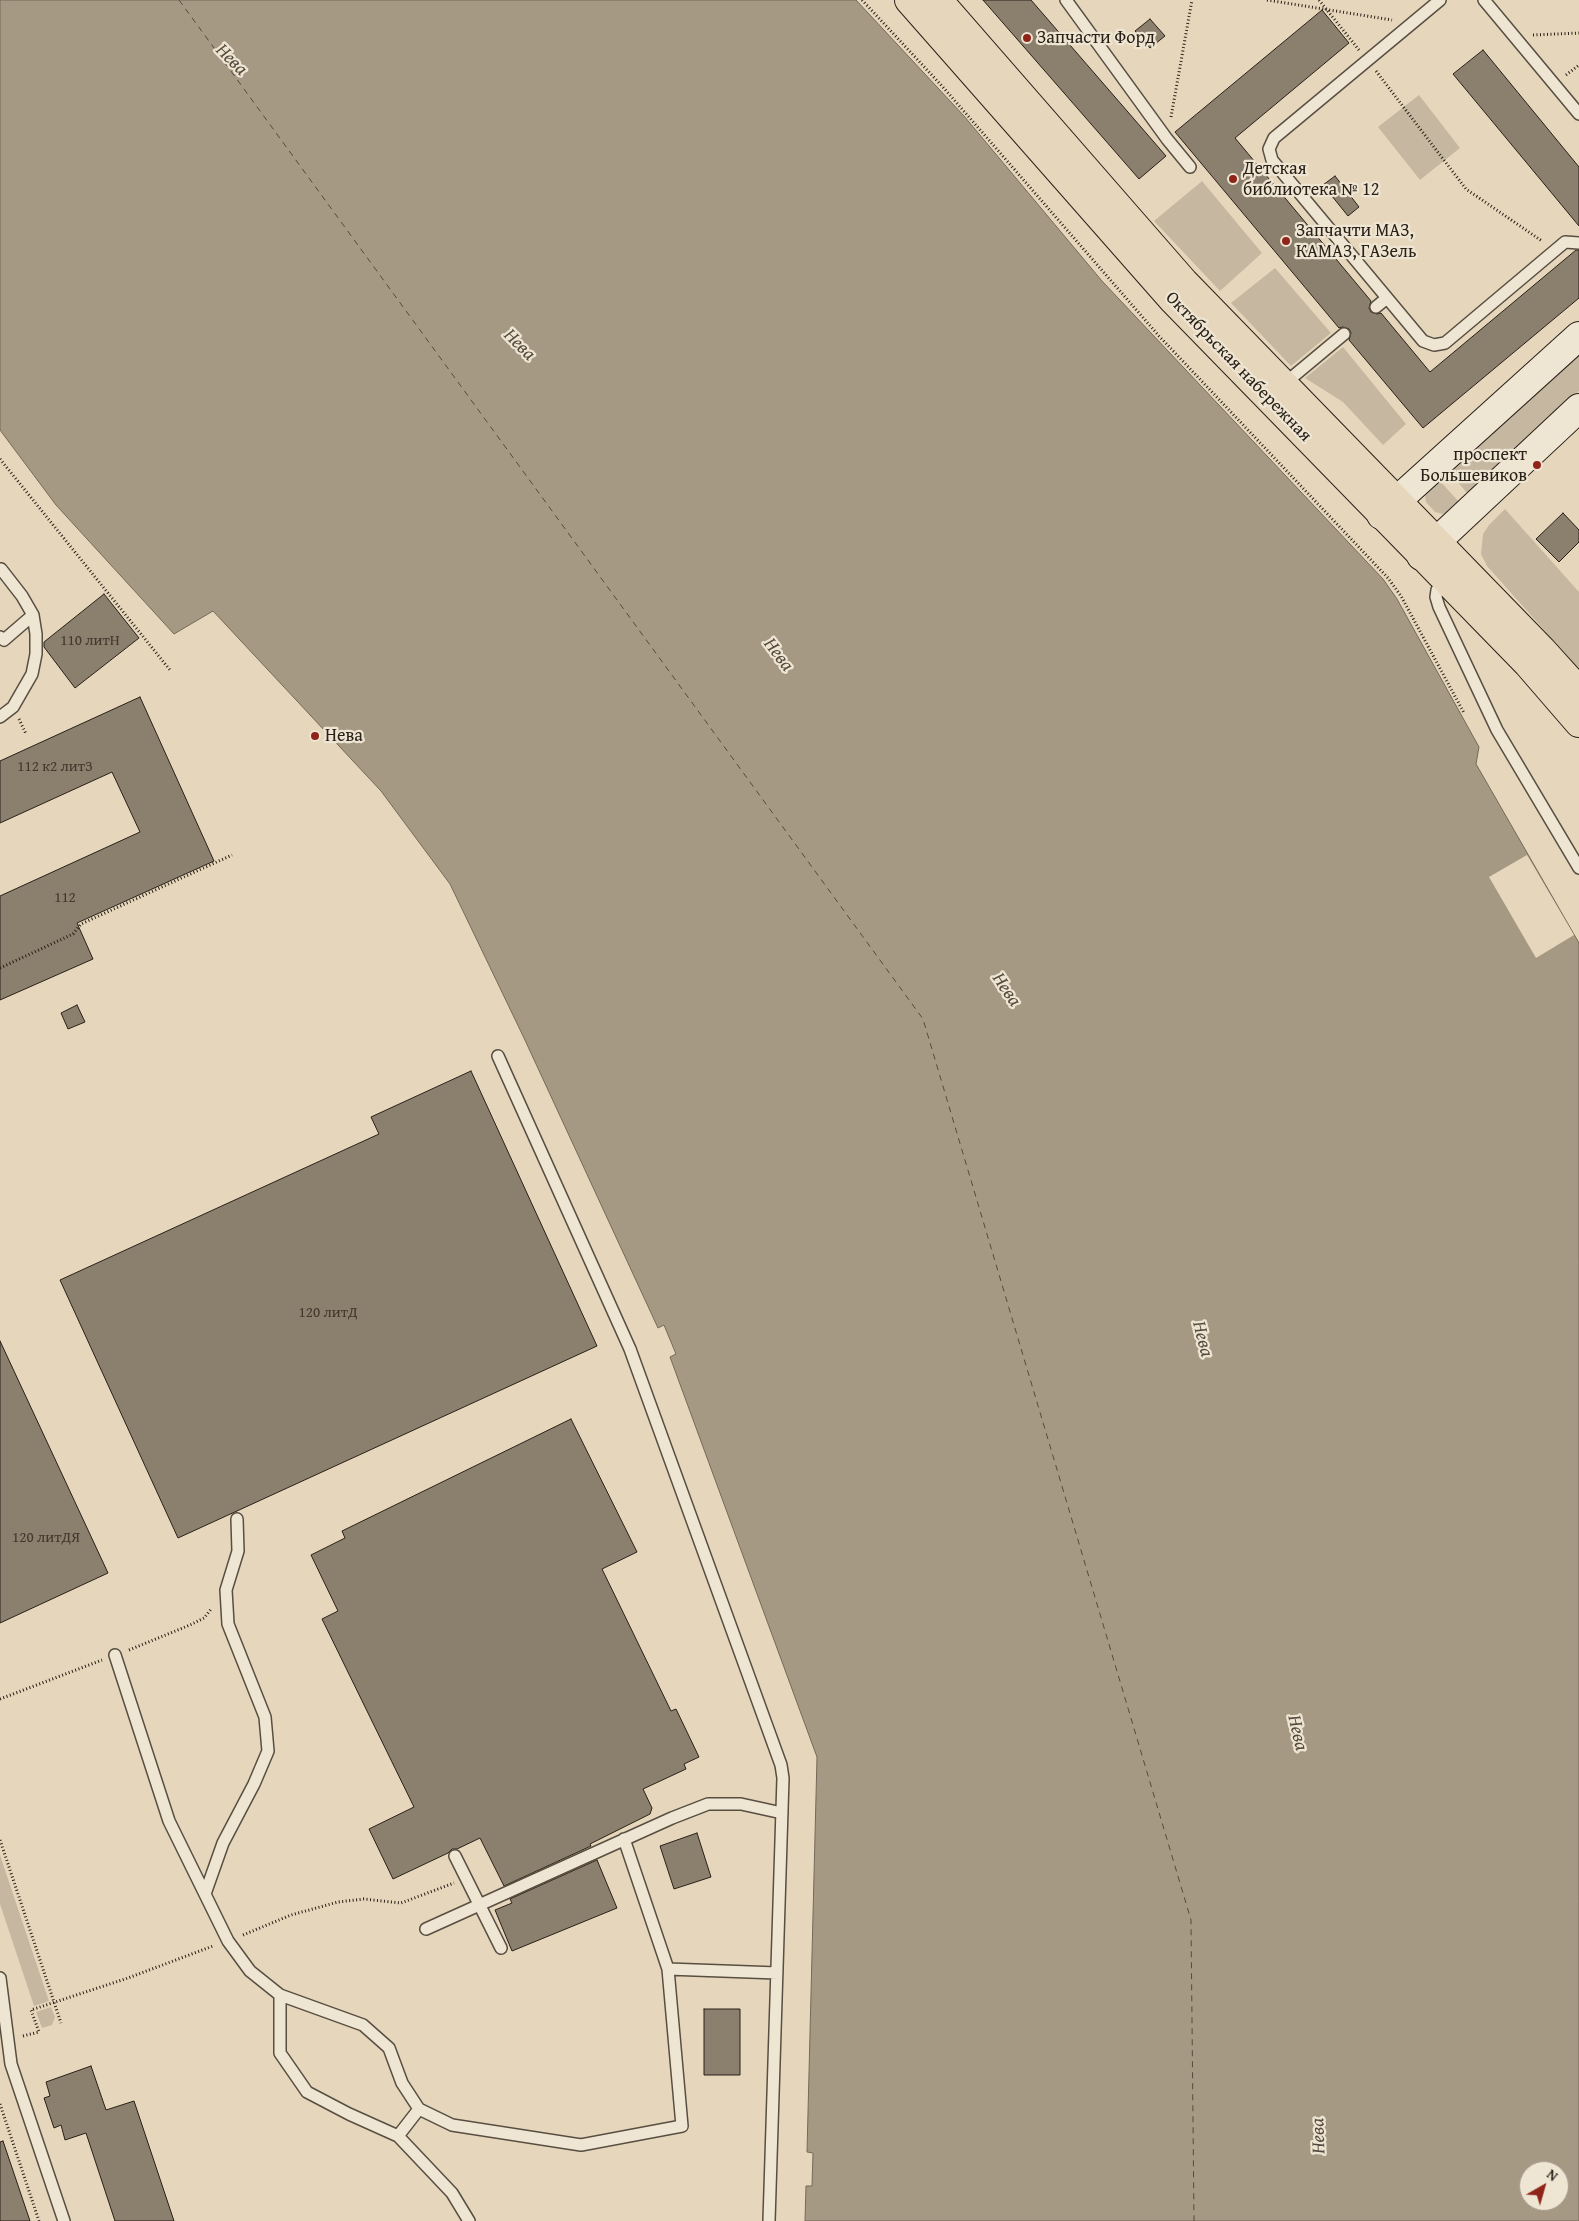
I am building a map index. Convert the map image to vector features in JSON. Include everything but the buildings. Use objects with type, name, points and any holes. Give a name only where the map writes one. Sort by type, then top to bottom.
[{"type":"main road","name":"Октябрьская набережная","points":[[909,0],[1173,300],[1428,549],[1542,650],[1579,691]]},
{"type":"main road","name":"Октябрьская набережная","points":[[943,2],[1184,282],[1284,384],[1388,508]]},
{"type":"main road","points":[[1388,508],[1579,336]]},
{"type":"main road","points":[[1428,549],[1579,408]]},
{"type":"main road","name":"Октябрьская набережная","points":[[1428,549],[1445,580],[1528,664],[1579,723]]},
{"type":"lane","points":[[1066,0],[1167,139],[1190,167]]},
{"type":"lane","points":[[1440,0],[1274,138],[1269,149],[1272,160],[1423,341],[1434,345],[1445,343],[1565,242],[1579,243]]},
{"type":"lane","points":[[1484,0],[1577,108]]},
{"type":"lane","points":[[1376,307],[1387,298]]},
{"type":"lane","points":[[1284,384],[1344,334]]},
{"type":"lane","points":[[0,569],[22,596],[32,615],[36,640],[32,674],[13,707],[0,716]]},
{"type":"lane","points":[[1445,580],[1437,590],[1438,607],[1497,730],[1579,868]]},
{"type":"lane","points":[[0,638],[4,640],[32,615]]},
{"type":"lane","points":[[498,1056],[630,1348],[781,1765],[782,1813],[769,2221]]},
{"type":"lane","points":[[205,1894],[223,1843],[254,1784],[268,1751],[265,1717],[228,1624],[226,1590],[238,1552],[236,1519]]},
{"type":"lane","points":[[115,1655],[169,1821],[228,1941],[250,1971],[280,1994],[363,2025],[390,2048],[402,2083],[419,2109],[452,2125],[581,2145],[682,2126],[668,1969],[624,1840]]},
{"type":"lane","points":[[426,1929],[708,1804],[741,1804],[782,1813]]},
{"type":"lane","points":[[455,1856],[501,1948]]},
{"type":"lane","points":[[668,1969],[777,1973]]},
{"type":"lane","points":[[0,1978],[6,2066],[64,2221]]},
{"type":"lane","points":[[280,1994],[280,2053],[307,2092],[349,2114],[398,2136],[452,2193],[469,2221]]},
{"type":"lane","points":[[398,2136],[419,2109]]},
{"type":"path","points":[[862,0],[942,86],[1153,330],[1388,578],[1402,596],[1464,713]]},
{"type":"path","points":[[1167,139],[1192,0]]},
{"type":"path","points":[[1267,0],[1326,8],[1412,24]]},
{"type":"path","points":[[1319,0],[1466,189],[1556,251]]},
{"type":"path","points":[[1515,36],[1579,32]]},
{"type":"path","points":[[0,459],[170,670]]},
{"type":"path","points":[[0,968],[73,934],[81,924],[232,855]]},
{"type":"path","points":[[0,1840],[61,2023]]},
{"type":"path","points":[[0,2104],[39,2221]]},
{"type":"shaded area","points":[[1419,95],[1460,148],[1420,180],[1378,127]]},
{"type":"shaded area","points":[[1202,181],[1262,253],[1220,291],[1154,221]]},
{"type":"shaded area","points":[[1275,268],[1331,333],[1291,366],[1231,303]]},
{"type":"shaded area","points":[[1343,347],[1406,424],[1383,445],[1343,402],[1305,378]]},
{"type":"shaded area","points":[[1579,349],[1579,391],[1468,494],[1447,470]]},
{"type":"shaded area","points":[[1438,479],[1460,503],[1443,514],[1435,512],[1426,502],[1425,495]]},
{"type":"shaded area","points":[[1505,509],[1579,592],[1579,669],[1487,566],[1481,554],[1483,534]]},
{"type":"shaded area","points":[[0,1855],[49,2001],[34,2006],[0,1904]]},
{"type":"shaded area","points":[[51,2007],[55,2017],[52,2025],[42,2028],[36,2012]]},
{"type":"water","name":"Нева","points":[[0,0],[856,0],[964,116],[1102,281],[1383,579],[1397,599],[1479,747],[1476,764],[1579,943],[1579,2221],[805,2221],[806,2186],[812,2186],[813,2153],[807,2152],[817,1757],[670,1357],[676,1354],[664,1325],[658,1328],[524,1038],[450,884],[381,791],[213,611],[174,634],[56,505],[0,430]]},
{"type":"pier","points":[[1527,855],[1574,935],[1536,958],[1489,877]]},
{"type":"ferry route","points":[[179,0],[923,1019],[1191,1920],[1194,2221]]},
{"type":"place","name":"Запчасти Форд","points":[[1027,38]]},
{"type":"place","name":"Детская библиотека № 12","points":[[1233,179]]},
{"type":"place","name":"Запчачти МАЗ, КАМАЗ, ГАЗель","points":[[1286,241]]},
{"type":"place","name":"проспект Большевиков","points":[[1537,465]]},
{"type":"place","name":"Нева","points":[[315,736]]}]
